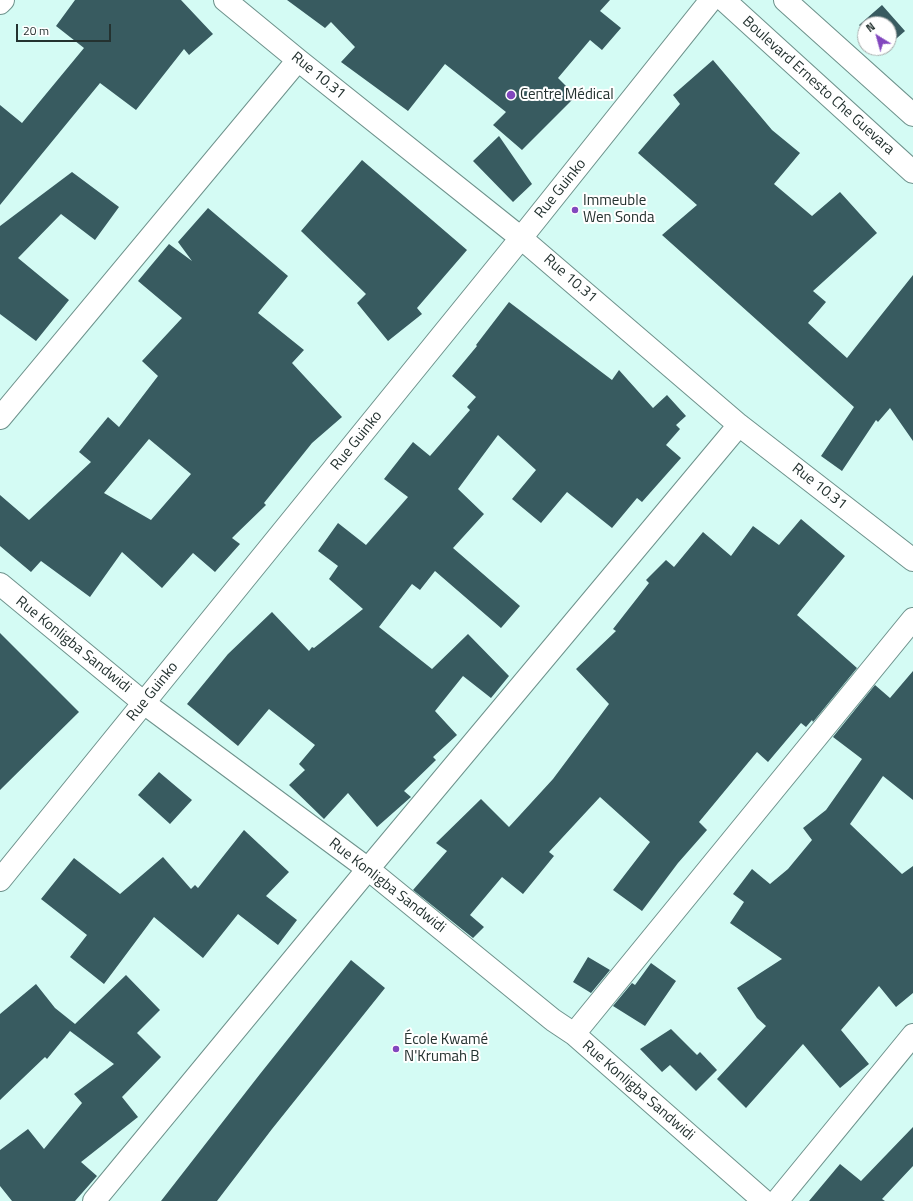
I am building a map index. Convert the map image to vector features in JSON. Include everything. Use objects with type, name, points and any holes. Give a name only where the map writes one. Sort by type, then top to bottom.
[{"type":"street","points":[[0,3],[3,0]]},
{"type":"street","name":"Rue 10.31","points":[[226,0],[298,60],[521,238],[739,425],[913,560]]},
{"type":"street","name":"Rue Guinko","points":[[0,880],[521,238],[712,0]]},
{"type":"street","name":"Boulevard Ernesto Che Guevara","points":[[724,0],[913,172]]},
{"type":"street","points":[[785,0],[913,115]]},
{"type":"street","points":[[0,418],[298,60]]},
{"type":"street","points":[[94,1201],[368,869],[739,425]]},
{"type":"street","name":"Rue Konligba Sandwidi","points":[[0,584],[144,703],[368,869],[552,1020],[574,1034],[764,1201]]},
{"type":"street","points":[[574,1034],[913,619]]},
{"type":"street","points":[[777,1201],[913,1035]]},
{"type":"building","points":[[75,0],[181,0],[213,34],[189,55],[184,49],[136,110],[100,83],[0,205],[0,105],[22,123],[84,48],[56,26]]},
{"type":"building","name":"Centre Médical","points":[[287,0],[610,0],[600,11],[621,28],[602,50],[590,40],[558,78],[576,96],[522,150],[493,125],[506,112],[445,64],[408,111],[341,62],[355,47],[331,22],[325,28]]},
{"type":"building","points":[[882,5],[892,16],[869,16]]},
{"type":"building","points":[[897,22],[905,31],[897,38]]},
{"type":"building","points":[[713,60],[772,130],[800,153],[774,184],[812,216],[840,192],[877,233],[813,291],[826,302],[808,323],[847,358],[913,275],[913,441],[890,408],[878,422],[876,420],[842,471],[821,456],[854,407],[662,235],[697,205],[638,153],[680,104],[673,95]]},
{"type":"building","points":[[499,136],[532,184],[513,202],[473,161]]},
{"type":"building","points":[[362,160],[467,250],[417,308],[422,314],[388,341],[357,303],[366,294],[301,231]]},
{"type":"building","points":[[72,172],[119,207],[95,240],[61,214],[18,258],[69,300],[36,341],[0,314],[0,226]]},
{"type":"building","points":[[208,208],[288,276],[258,313],[304,350],[292,363],[342,417],[312,443],[264,503],[266,505],[232,538],[240,544],[215,572],[193,553],[162,588],[122,552],[90,597],[41,561],[31,572],[0,546],[0,495],[29,520],[91,462],[79,452],[108,417],[119,427],[158,376],[142,361],[182,318],[138,281],[169,244],[192,261],[178,242]],"holes":[[[149,439],[191,474],[151,520],[104,493]]]},
{"type":"building","points":[[509,302],[612,380],[619,370],[653,408],[667,395],[686,416],[676,425],[680,429],[666,445],[681,458],[642,502],[637,498],[612,528],[567,492],[541,523],[512,499],[536,470],[498,435],[458,489],[484,514],[453,548],[520,606],[501,628],[435,571],[420,590],[412,584],[379,627],[432,669],[468,634],[509,676],[491,698],[463,676],[435,711],[457,735],[433,757],[436,760],[404,791],[411,797],[377,827],[348,793],[324,819],[289,785],[305,770],[299,764],[315,745],[269,709],[238,746],[187,704],[228,654],[272,612],[309,651],[312,647],[314,648],[363,609],[329,579],[338,566],[318,551],[338,523],[366,545],[408,497],[384,479],[413,442],[430,456],[470,410],[467,407],[476,397],[452,376],[477,346],[476,345]]},
{"type":"building","points":[[801,519],[845,556],[797,615],[857,668],[813,722],[812,720],[806,727],[801,723],[768,762],[757,752],[699,822],[707,830],[678,863],[642,911],[613,890],[650,842],[600,797],[549,852],[554,856],[523,894],[502,877],[470,915],[484,927],[473,938],[413,890],[447,851],[436,843],[481,799],[509,827],[553,779],[609,704],[576,669],[616,631],[613,629],[649,583],[646,580],[666,560],[674,567],[703,532],[731,556],[753,526],[779,545]]},
{"type":"building","points":[[0,633],[79,712],[0,790]]},
{"type":"building","points":[[913,671],[913,800],[883,776],[850,824],[902,874],[913,866],[913,993],[896,1007],[879,986],[841,1030],[869,1064],[840,1088],[803,1044],[746,1108],[717,1079],[766,1026],[757,1018],[737,988],[782,959],[730,923],[744,902],[733,894],[752,869],[770,884],[788,869],[812,840],[803,828],[826,810],[862,759],[833,737],[875,685],[890,698]]},
{"type":"building","points":[[159,772],[192,800],[170,824],[138,795]]},
{"type":"building","points":[[244,830],[289,872],[266,896],[297,920],[278,945],[238,914],[203,958],[154,917],[104,984],[70,957],[87,935],[41,899],[74,858],[120,894],[163,857],[191,889],[195,885],[198,888]]},
{"type":"building","points":[[588,957],[610,970],[591,993],[573,982]]},
{"type":"building","points":[[351,960],[385,988],[272,1129],[217,1201],[161,1201],[260,1074]]},
{"type":"building","points":[[651,963],[676,981],[645,1026],[613,1006],[632,983],[635,985]]},
{"type":"building","points":[[126,975],[160,1010],[137,1033],[161,1057],[122,1097],[138,1117],[81,1162],[97,1176],[75,1201],[12,1201],[0,1186],[0,1150],[28,1129],[44,1149],[82,1103],[74,1094],[114,1064],[70,1031],[47,1059],[45,1057],[0,1100],[0,1014],[36,984],[55,1008],[75,1024]]},
{"type":"building","points":[[671,1029],[697,1055],[700,1052],[717,1070],[696,1091],[670,1065],[662,1072],[640,1049]]},
{"type":"building","points":[[913,1127],[913,1166],[882,1199],[885,1201],[809,1201],[840,1164],[861,1181]]},
{"type":"place","name":"Centre Médical","points":[[511,95]]},
{"type":"place","name":"Immeuble Wen Sonda","points":[[575,210]]},
{"type":"place","name":"École Kwamé N'Krumah B","points":[[396,1049]]}]
